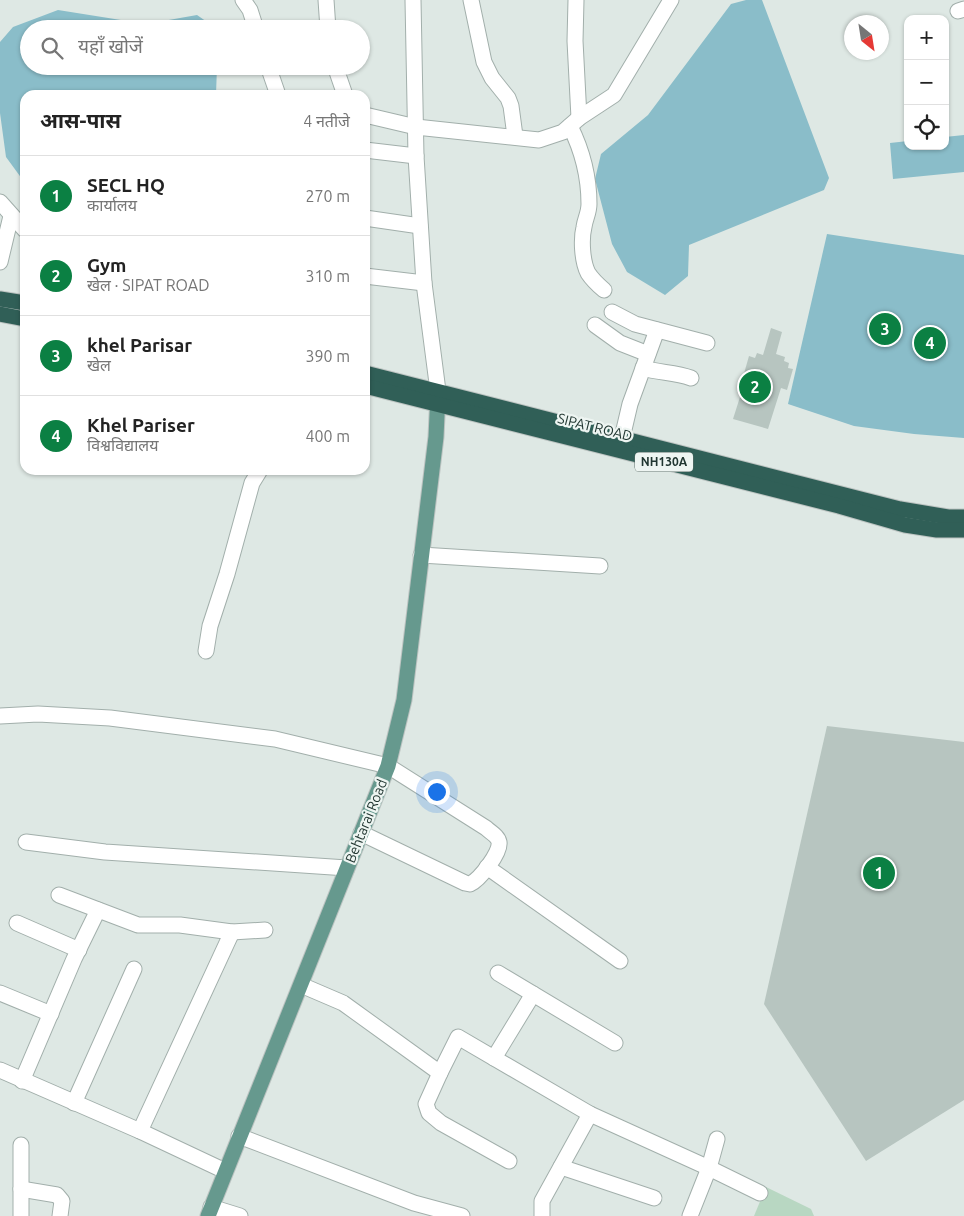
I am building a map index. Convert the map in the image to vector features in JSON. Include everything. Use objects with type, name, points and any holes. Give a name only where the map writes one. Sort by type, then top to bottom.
[{"type":"highway","points":[[0,299],[20,302]]},
{"type":"highway","points":[[0,314],[20,318]]},
{"type":"highway","name":"SIPAT ROAD","points":[[370,375],[438,398],[905,525],[937,530],[964,530]]},
{"type":"highway","name":"SIPAT ROAD","points":[[370,387],[438,398],[622,438],[900,510],[948,517],[964,516]]},
{"type":"main road","name":"Behtarai Road","points":[[210,1211],[388,766],[404,700],[438,398]]},
{"type":"street","points":[[243,0],[250,10],[253,20]]},
{"type":"street","points":[[326,0],[327,20]]},
{"type":"street","points":[[413,0],[416,156],[420,226],[424,283],[438,398]]},
{"type":"street","points":[[471,0],[484,62],[492,78],[508,98],[511,106],[515,136]]},
{"type":"street","points":[[576,0],[574,122],[583,156],[589,204],[583,228],[585,264],[593,279],[604,290]]},
{"type":"street","points":[[370,116],[416,127],[539,140],[563,132],[574,122],[614,95],[671,0]]},
{"type":"street","points":[[271,75],[276,90]]},
{"type":"street","points":[[338,75],[343,90]]},
{"type":"street","points":[[370,151],[416,156]]},
{"type":"street","points":[[0,202],[20,225]]},
{"type":"street","points":[[0,262],[11,216]]},
{"type":"street","points":[[370,219],[420,226]]},
{"type":"street","points":[[370,277],[424,283]]},
{"type":"street","points":[[612,312],[635,324],[707,343]]},
{"type":"street","points":[[595,326],[645,361],[653,371],[681,374],[691,378]]},
{"type":"street","points":[[622,438],[630,404],[657,330]]},
{"type":"street","points":[[206,652],[210,626],[227,574],[252,483],[257,475]]},
{"type":"street","points":[[421,555],[600,566]]},
{"type":"street","points":[[0,716],[38,714],[110,718],[275,739],[388,766],[486,828],[497,837],[499,847],[496,855],[474,883],[465,883],[361,833]]},
{"type":"street","points":[[26,842],[105,852],[347,868]]},
{"type":"street","points":[[487,867],[620,961]]},
{"type":"street","points":[[59,895],[138,925],[180,925],[232,932],[265,930]]},
{"type":"street","points":[[22,1081],[98,910]]},
{"type":"street","points":[[17,923],[79,950]]},
{"type":"street","points":[[140,1131],[232,932]]},
{"type":"street","points":[[74,1103],[134,969]]},
{"type":"street","points":[[498,973],[615,1044]]},
{"type":"street","points":[[301,985],[342,1003],[440,1073]]},
{"type":"street","points":[[0,993],[51,1014]]},
{"type":"street","points":[[494,1058],[533,994]]},
{"type":"street","points":[[509,1161],[441,1123],[429,1113],[426,1104],[458,1037],[590,1114],[709,1168],[760,1194]]},
{"type":"street","points":[[0,1070],[140,1131],[225,1171]]},
{"type":"street","points":[[542,1216],[542,1201],[590,1114]]},
{"type":"street","points":[[240,1136],[414,1203],[462,1216]]},
{"type":"street","points":[[690,1216],[709,1168],[717,1139]]},
{"type":"street","points":[[21,1145],[21,1216]]},
{"type":"street","points":[[561,1167],[654,1198]]},
{"type":"street","points":[[21,1188],[57,1195],[62,1201],[60,1216]]},
{"type":"street","points":[[210,1211],[240,1216]]},
{"type":"green space","points":[[766,1187],[811,1209],[814,1216],[754,1216]]},
{"type":"water","points":[[746,0],[762,0],[829,178],[824,190],[689,245],[688,276],[665,295],[627,272],[612,244],[595,179],[601,154],[648,115],[731,4]]},
{"type":"water","points":[[58,10],[121,20],[32,20]]},
{"type":"water","points":[[197,15],[204,20],[169,20]]},
{"type":"water","points":[[20,24],[20,75],[217,75],[216,90],[20,90],[20,176],[6,157],[0,113],[0,42],[13,27]]},
{"type":"water","points":[[964,135],[964,172],[893,179],[890,143],[904,141],[904,150],[949,150],[949,137]]},
{"type":"water","points":[[827,234],[964,255],[964,438],[854,426],[788,404]]},
{"type":"building","points":[[771,328],[782,332],[776,354],[785,357],[784,361],[789,363],[788,368],[793,369],[787,390],[781,388],[768,429],[733,419],[746,378],[743,377],[749,356],[755,358],[757,353],[763,355]]},
{"type":"building","points":[[827,726],[964,742],[964,1100],[866,1161],[764,1004]]},
{"type":"place","name":"khel Parisar","points":[[885,329]]},
{"type":"place","name":"Khel Pariser","points":[[930,343]]},
{"type":"place","name":"Gym","points":[[755,387]]},
{"type":"place","name":"SECL HQ","points":[[879,873]]}]
